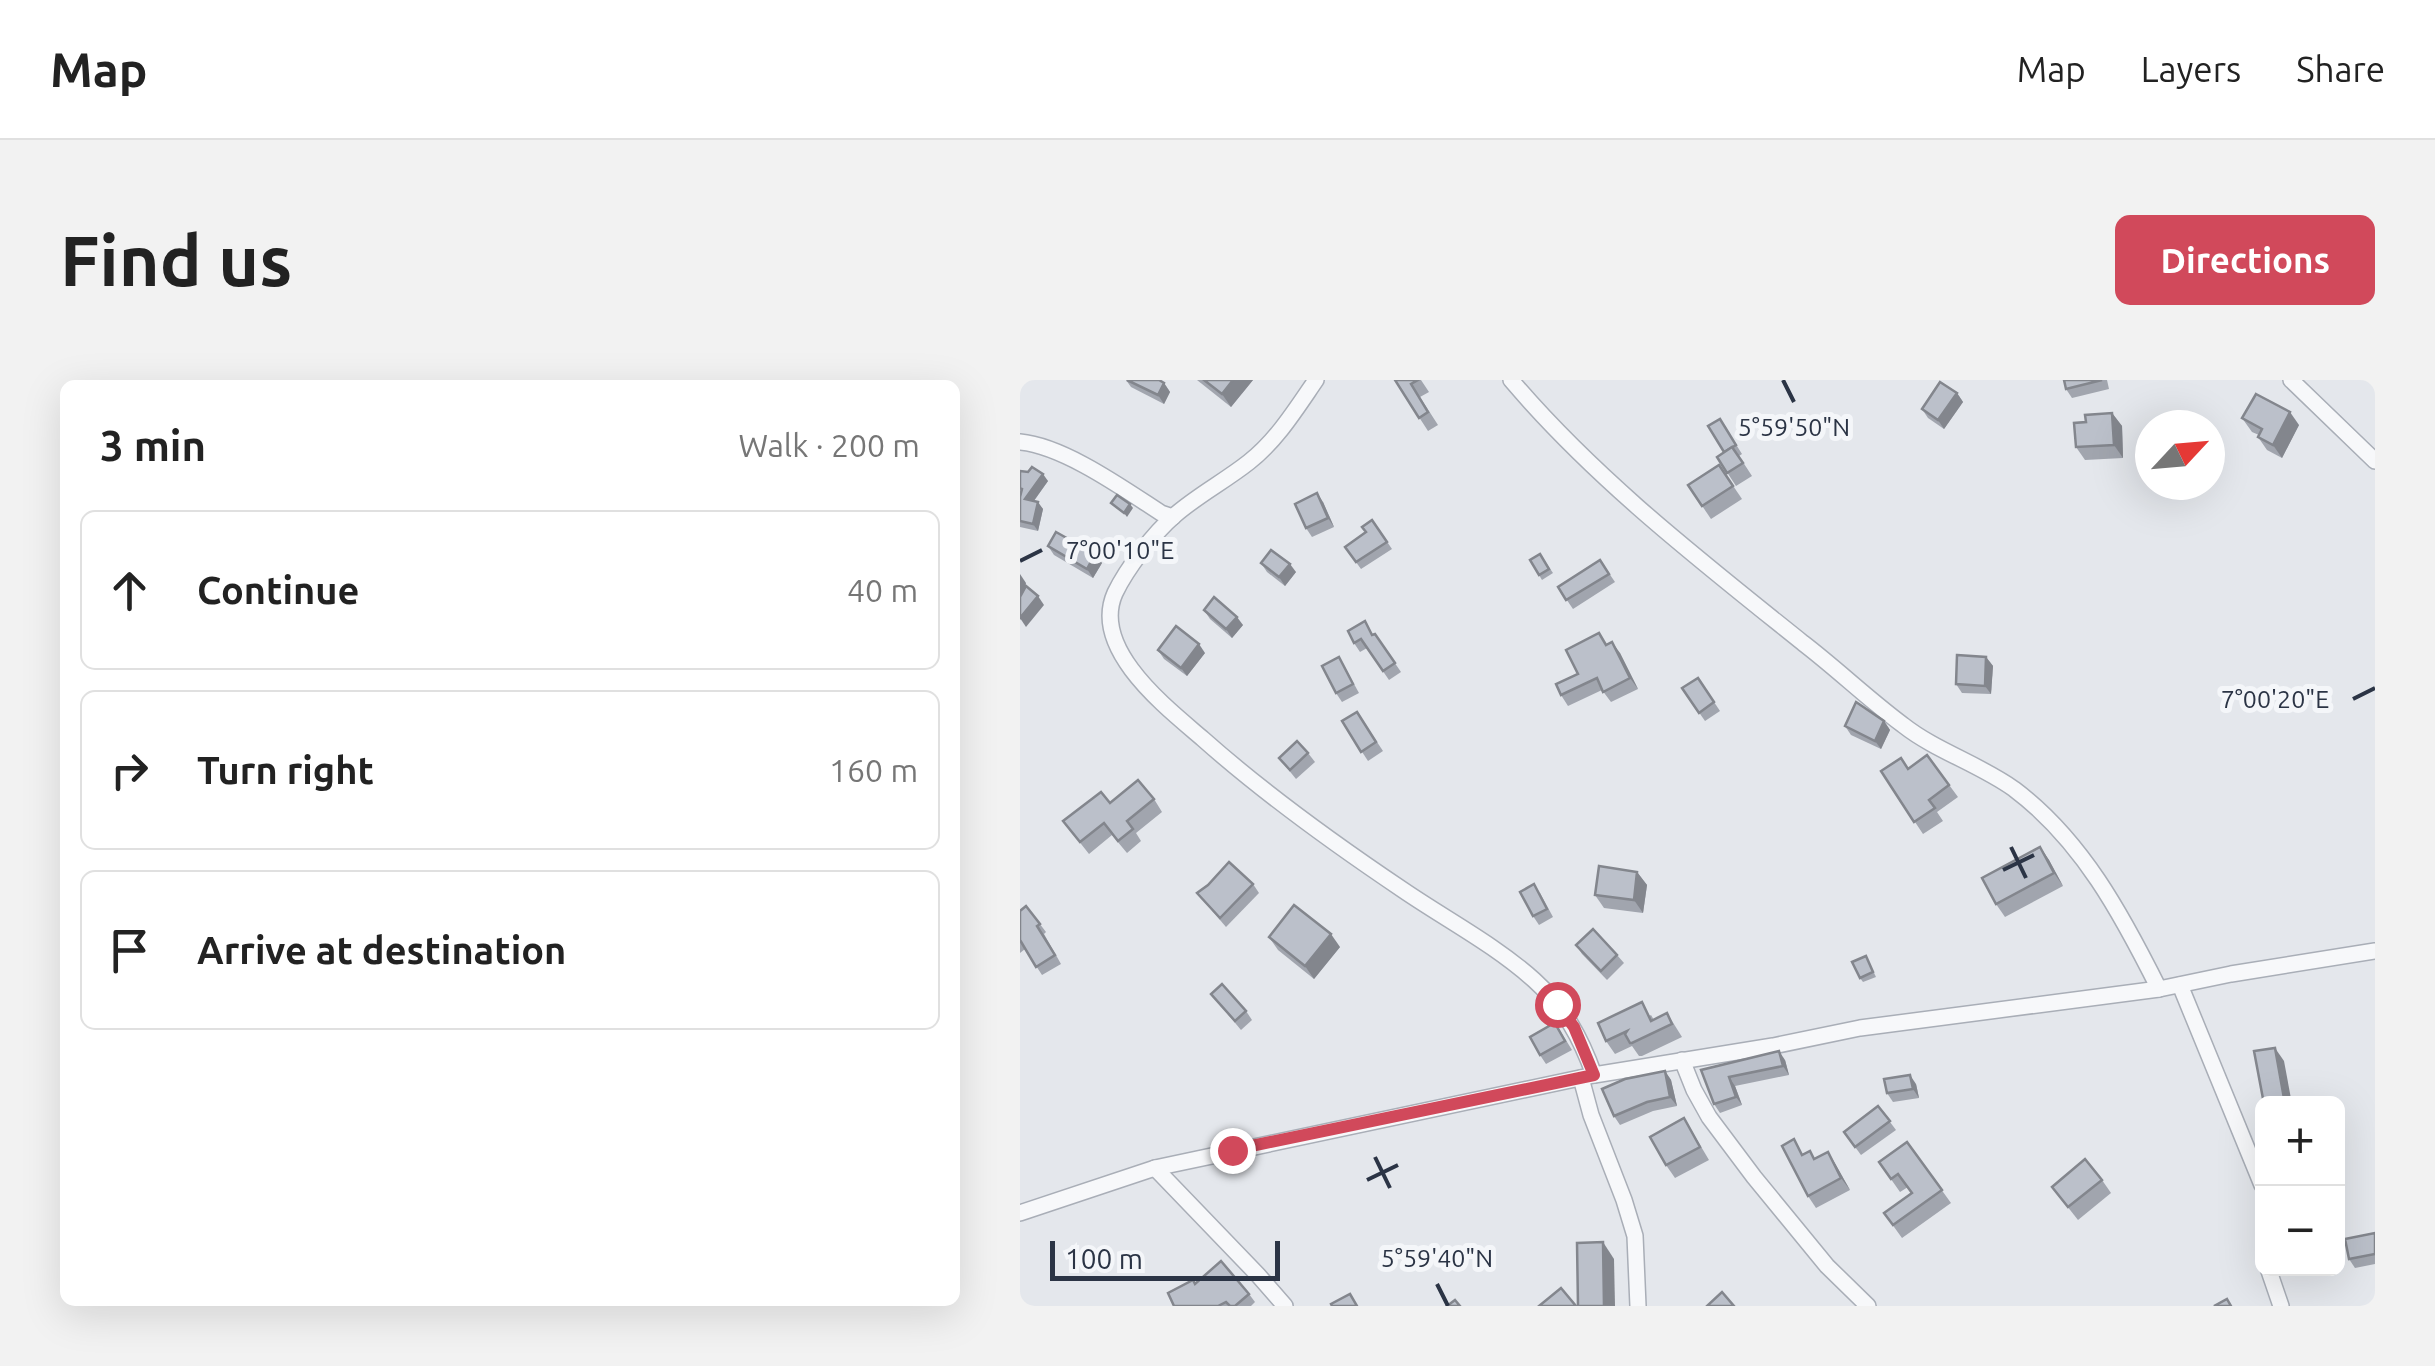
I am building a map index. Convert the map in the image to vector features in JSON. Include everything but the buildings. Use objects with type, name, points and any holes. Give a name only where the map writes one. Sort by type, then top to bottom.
[{"type":"street","points":[[1316,380],[1268,445],[1173,516],[1128,572],[1110,611],[1116,641],[1138,680],[1257,786],[1355,858],[1500,953],[1557,1004],[1574,1027],[1588,1077],[1591,1115],[1635,1236],[1638,1306]]},
{"type":"street","points":[[1511,380],[1547,422],[1714,573],[1906,728],[1990,773],[2041,812],[2073,844],[2106,892],[2159,990]]},
{"type":"street","points":[[2291,380],[2375,461]]},
{"type":"street","points":[[1020,442],[1056,451],[1161,513],[1173,516]]},
{"type":"street","points":[[1020,1214],[1155,1168],[1588,1077],[1860,1028],[2159,990],[2375,951]]},
{"type":"street","points":[[2180,985],[2255,1162]]},
{"type":"street","points":[[1682,1060],[1709,1117],[1743,1162],[1826,1266],[1868,1306]]},
{"type":"street","points":[[1155,1168],[1285,1306]]},
{"type":"street","points":[[2271,1276],[2282,1306]]},
{"type":"route","points":[[1232,1150],[1594,1075],[1585,1048],[1557,1004]]}]
